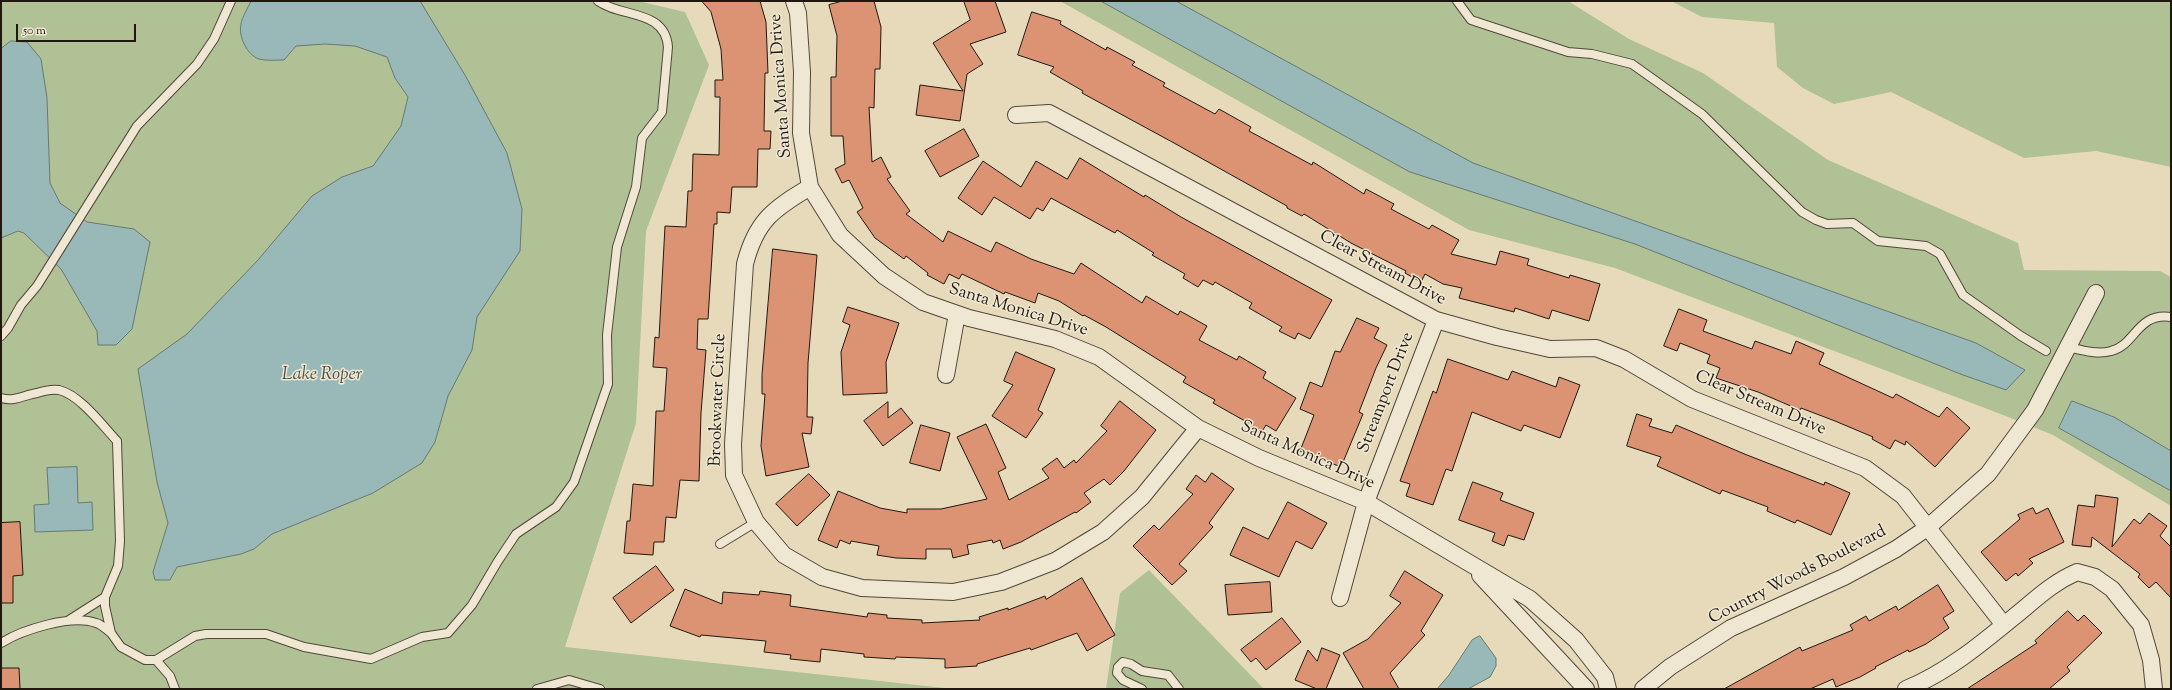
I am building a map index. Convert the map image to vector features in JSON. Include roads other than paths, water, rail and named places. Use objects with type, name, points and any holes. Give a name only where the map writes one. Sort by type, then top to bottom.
[{"type":"street","name":"Santa Monica Drive","points":[[794,1],[798,13],[802,72],[801,133],[810,187],[840,235],[884,276],[923,302],[957,314],[1055,339],[1099,357],[1198,428],[1259,458],[1366,502],[1530,599],[1570,635],[1605,677],[1608,689]]},
{"type":"street","name":"Clear Stream Drive","points":[[1016,115],[1049,113],[1436,320],[1550,349],[1596,348],[1624,359],[1692,399],[1865,468],[1902,496],[2004,625]]},
{"type":"street","name":"Brookwater Circle","points":[[810,187],[779,205],[764,221],[750,244],[745,264],[733,444],[734,475],[756,522],[784,555],[822,578],[862,588],[953,592],[1001,582],[1055,561],[1103,532],[1142,497],[1198,428]]},
{"type":"street","name":"Country Woods Boulevard","points":[[1643,689],[1670,667],[1731,628],[1844,577],[1896,549],[1927,528],[1988,474],[2035,410],[2096,293]]},
{"type":"street","points":[[946,375],[957,314]]},
{"type":"street","name":"Streamport Drive","points":[[1340,598],[1366,502],[1436,320]]},
{"type":"street","name":"Santa Monica Drive","points":[[1469,563],[1586,689]]},
{"type":"street","points":[[1906,689],[1920,683],[1968,654],[2058,581],[2077,572],[2095,577],[2112,589],[2141,625],[2151,660],[2154,689]]},
{"type":"lane","points":[[1,336],[8,328],[21,305],[37,286],[137,126],[197,64],[214,39],[231,1]]},
{"type":"lane","points":[[69,620],[96,622],[111,633],[121,646],[136,656],[146,660],[156,660],[195,636],[206,634],[266,634],[304,647],[371,658],[422,638],[448,633],[472,605],[516,534],[556,507],[574,482],[608,384],[607,335],[617,247],[636,187],[642,138],[662,112],[668,47],[668,37],[650,18],[605,6],[598,1]]},
{"type":"lane","points":[[1457,1],[1471,20],[1568,52],[1592,54],[1632,64],[1702,114],[1802,212],[1827,224],[1853,223],[1878,241],[1926,246],[1940,254],[1963,295],[2021,336],[2046,351]]},
{"type":"lane","points":[[2068,347],[2085,351],[2111,352],[2118,348],[2146,321],[2163,316],[2171,317]]},
{"type":"lane","points":[[1,398],[8,400],[20,399],[35,393],[58,390],[70,394],[86,408],[117,441],[120,541],[118,566],[105,597],[105,606],[111,633]]},
{"type":"lane","points":[[720,544],[756,522]]},
{"type":"lane","points":[[1,643],[14,635],[69,620],[105,597]]},
{"type":"lane","points":[[156,660],[170,676],[175,689]]},
{"type":"lane","points":[[1142,689],[1123,680],[1117,673],[1118,667],[1124,662],[1131,664],[1142,671],[1168,675],[1179,689]]},
{"type":"lane","points":[[537,689],[569,680],[600,689]]},
{"type":"water","name":"Lake Roper","points":[[251,1],[420,1],[465,75],[507,153],[522,209],[520,251],[477,317],[472,350],[448,396],[435,442],[422,463],[373,493],[272,534],[254,549],[241,554],[177,567],[170,580],[155,580],[153,572],[168,523],[157,482],[138,369],[187,334],[258,260],[312,196],[342,177],[373,166],[401,126],[408,97],[395,78],[387,57],[355,46],[325,44],[296,46],[284,60],[265,60],[255,57],[244,44],[240,29],[243,18]]},
{"type":"water","points":[[1101,1],[1176,1],[1473,163],[1976,343],[2025,370],[2006,390],[1963,375],[1635,244],[1410,172]]},
{"type":"water","points":[[11,41],[27,42],[41,59],[47,98],[50,183],[60,203],[87,222],[134,229],[150,242],[132,329],[116,345],[98,345],[97,331],[61,269],[24,233],[18,231],[1,238],[1,49]]},
{"type":"water","points":[[2072,401],[2114,417],[2171,451],[2171,491],[2059,428]]},
{"type":"water","points":[[77,467],[78,503],[92,502],[93,530],[35,532],[34,505],[49,504],[47,468]]},
{"type":"water","points":[[1480,636],[1496,658],[1496,666],[1490,677],[1468,689],[1437,689],[1449,675],[1472,640]]}]
